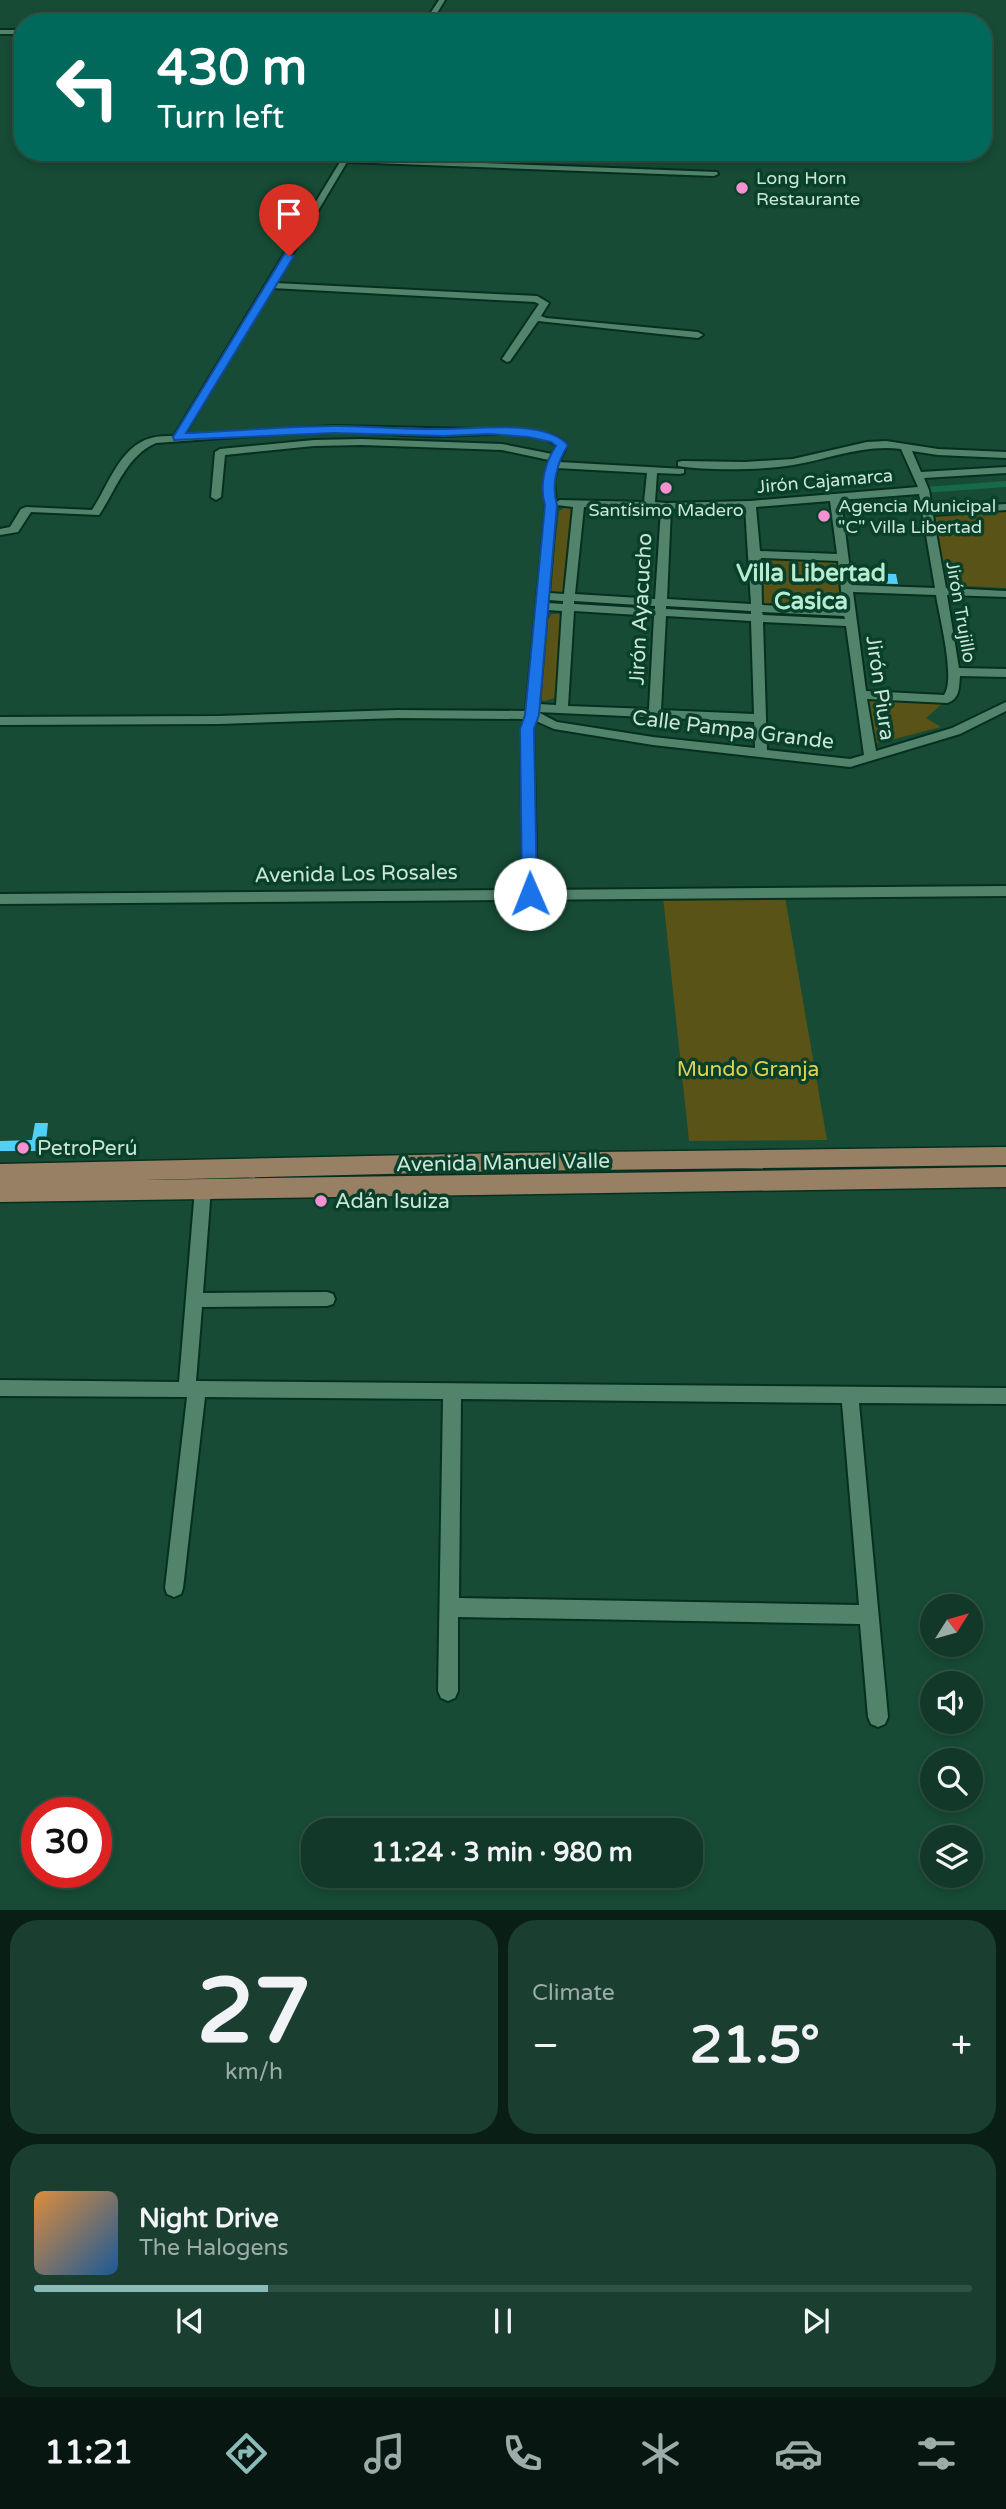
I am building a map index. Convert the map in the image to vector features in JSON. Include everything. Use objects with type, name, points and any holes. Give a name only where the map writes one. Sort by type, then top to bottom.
[{"type":"main road","name":"Avenida Manuel Valle","points":[[0,1174],[506,1162],[1006,1156]]},
{"type":"main road","name":"Avenida Manuel Valle","points":[[0,1192],[1006,1177]]},
{"type":"street","points":[[178,437],[344,161]]},
{"type":"street","points":[[449,161],[714,174]]},
{"type":"street","points":[[271,285],[537,299],[544,303],[507,359]]},
{"type":"street","points":[[536,317],[544,321],[698,335]]},
{"type":"street","points":[[0,532],[14,530],[24,511],[30,509],[95,513],[141,445],[178,437],[334,429],[444,433],[489,431],[528,433],[555,439],[562,445],[553,461],[547,494],[551,505],[532,711],[527,729],[530,894]]},
{"type":"street","points":[[216,497],[220,452],[314,443],[502,447],[553,461],[652,470],[793,461],[867,445],[886,444],[906,449],[1006,455]]},
{"type":"street","name":"Jirón Trujillo","points":[[860,695],[947,699],[953,692],[954,672],[924,490],[906,449]]},
{"type":"street","name":"Jirón Ayacucho","points":[[649,506],[652,470]]},
{"type":"street","points":[[918,475],[1006,470]]},
{"type":"street","name":"Jirón Cajamarca","points":[[559,503],[649,506],[750,504],[924,490]]},
{"type":"street","name":"Jirón Piura","points":[[835,497],[870,758]]},
{"type":"street","points":[[562,709],[568,603],[579,504]]},
{"type":"street","points":[[750,504],[755,554],[761,752]]},
{"type":"street","name":"Jirón Ayacucho","points":[[655,713],[666,506]]},
{"type":"street","points":[[927,512],[1006,507]]},
{"type":"street","points":[[755,554],[843,558]]},
{"type":"street","points":[[846,588],[1006,594]]},
{"type":"street","points":[[541,601],[850,618]]},
{"type":"street","points":[[954,672],[1006,673]]},
{"type":"street","name":"Calle Pampa Grande","points":[[532,711],[554,725],[653,741],[761,752],[821,762],[850,763],[956,731],[1006,706]]},
{"type":"street","points":[[0,721],[219,720],[562,709],[761,718]]},
{"type":"street","name":"Avenida Los Rosales","points":[[1,903],[530,894],[1006,891]]},
{"type":"street","points":[[174,1588],[192,1388],[194,1300],[203,1189]]},
{"type":"street","points":[[194,1300],[327,1299]]},
{"type":"street","points":[[0,1388],[1006,1396]]},
{"type":"street","points":[[448,1691],[452,1390]]},
{"type":"street","points":[[850,1394],[878,1717]]},
{"type":"street","points":[[449,1606],[869,1615]]},
{"type":"green space","points":[[566,507],[574,510],[565,589],[561,593],[550,591],[559,511]]},
{"type":"green space","points":[[1006,511],[1006,588],[945,585],[932,516],[934,513]]},
{"type":"green space","points":[[760,556],[837,560],[842,607],[762,603]]},
{"type":"green space","points":[[552,614],[559,614],[563,618],[555,698],[544,701],[538,698],[545,623]]},
{"type":"green space","points":[[870,698],[943,703],[926,718],[941,727],[879,743],[873,742],[866,702]]},
{"type":"green space","name":"Mundo Granja","points":[[663,897],[785,897],[827,1140],[689,1141]]},
{"type":"building","points":[[862,573],[896,574],[898,584],[862,583]]},
{"type":"building","name":"PetroPerú","points":[[35,1123],[48,1123],[45,1151],[0,1151],[0,1141],[32,1140]]},
{"type":"waterway","points":[[924,490],[1006,484]]},
{"type":"place","name":"Long Horn Restaurante","points":[[742,188]]},
{"type":"place","name":"Santísimo Madero","points":[[666,488]]},
{"type":"place","name":"Agencia Municipal \"C\" Villa Libertad","points":[[824,516]]},
{"type":"place","name":"PetroPerú","points":[[23,1148]]},
{"type":"place","name":"Adán Isuiza","points":[[321,1201]]},
{"type":"district","name":"Villa Libertad Casica","points":[[811,587]]},
{"type":"route","points":[[289,256],[178,437],[334,429],[444,433],[489,431],[528,433],[555,439],[562,445],[554,458],[547,494],[551,505],[532,715],[527,729],[530,894]]}]
